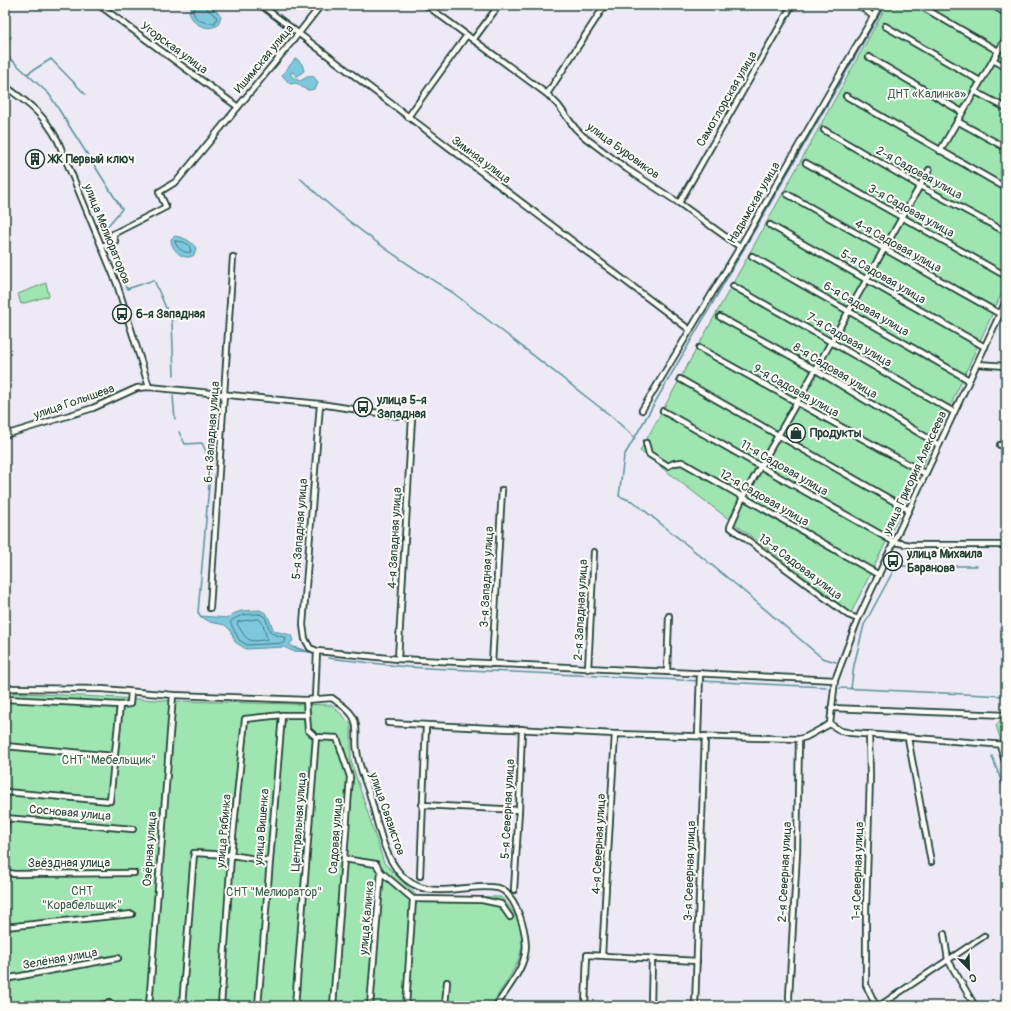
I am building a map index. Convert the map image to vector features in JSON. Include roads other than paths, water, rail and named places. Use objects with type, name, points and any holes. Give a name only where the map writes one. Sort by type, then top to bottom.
[{"type":"street","name":"Угорская улица","points":[[98,5],[238,107]]},
{"type":"street","name":"Зимняя улица","points":[[261,5],[300,33],[408,117],[690,330]]},
{"type":"street","name":"Ишимская улица","points":[[102,246],[115,241],[113,234],[166,207],[159,192],[177,182],[300,33],[321,5]]},
{"type":"street","name":"улица Буровиков","points":[[426,5],[546,94],[558,105],[574,128],[583,136],[627,169],[679,203],[740,247]]},
{"type":"street","points":[[473,40],[499,5]]},
{"type":"street","points":[[546,94],[605,5]]},
{"type":"street","name":"Самотлорская улица","points":[[679,203],[792,5]]},
{"type":"street","points":[[859,5],[874,17]]},
{"type":"street","name":"Надымская улица","points":[[642,410],[740,247],[880,5]]},
{"type":"street","points":[[919,5],[998,50]]},
{"type":"street","points":[[992,5],[1006,13]]},
{"type":"street","points":[[885,26],[980,81]]},
{"type":"street","points":[[408,117],[467,35]]},
{"type":"street","points":[[940,151],[1006,38]]},
{"type":"street","points":[[869,57],[962,112]]},
{"type":"street","points":[[993,60],[1006,67]]},
{"type":"street","name":"улица Мелиораторов","points":[[5,86],[38,111],[49,123],[58,141],[102,246],[124,305],[149,387]]},
{"type":"street","points":[[974,91],[1006,108]]},
{"type":"street","points":[[846,96],[1006,188]]},
{"type":"street","points":[[957,121],[1006,148]]},
{"type":"street","name":"2-я Садовая улица","points":[[824,130],[920,186],[1006,232]]},
{"type":"street","name":"3-я Садовая улица","points":[[806,163],[1006,276]]},
{"type":"street","points":[[743,497],[929,170]]},
{"type":"street","name":"4-я Садовая улица","points":[[787,194],[1000,314]]},
{"type":"street","name":"5-я Садовая улица","points":[[770,225],[985,347]]},
{"type":"street","name":"6-я Садовая улица","points":[[752,256],[969,380]]},
{"type":"street","name":"6-я Западная улица","points":[[210,608],[233,257]]},
{"type":"street","name":"7-я Садовая улица","points":[[733,286],[954,412]]},
{"type":"street","name":"улица Григория Алексеева","points":[[830,724],[836,680],[858,619],[1006,301]]},
{"type":"street","name":"8-я Садовая улица","points":[[720,317],[816,370],[939,445]]},
{"type":"street","name":"9-я Садовая улица","points":[[699,348],[926,474]]},
{"type":"street","points":[[977,364],[1006,366]]},
{"type":"street","points":[[680,379],[909,510]]},
{"type":"street","name":"улица Голышева","points":[[5,435],[99,406],[137,388],[149,387],[224,393],[320,404],[412,418]]},
{"type":"street","name":"5-я Западная улица","points":[[317,651],[310,648],[305,639],[304,625],[320,404]]},
{"type":"street","name":"11-я Садовая улица","points":[[663,412],[894,542]]},
{"type":"street","name":"4-я Западная улица","points":[[398,659],[412,418]]},
{"type":"street","name":"12-я Садовая улица","points":[[646,443],[650,454],[668,466],[674,463],[682,462],[879,575]]},
{"type":"street","points":[[1000,445],[1006,445]]},
{"type":"street","name":"3-я Западная улица","points":[[492,664],[502,490]]},
{"type":"street","name":"13-я Садовая улица","points":[[743,497],[730,527],[848,615],[858,619]]},
{"type":"street","points":[[894,542],[910,545],[1006,545]]},
{"type":"street","name":"2-я Западная улица","points":[[588,669],[594,552]]},
{"type":"street","points":[[667,672],[669,616]]},
{"type":"street","points":[[5,688],[102,689],[173,695],[306,700],[315,698],[317,651],[398,659],[836,680]]},
{"type":"street","points":[[698,735],[700,673]]},
{"type":"street","points":[[5,699],[120,705],[130,704],[131,692]]},
{"type":"street","name":"Озёрная улица","points":[[150,1006],[173,695]]},
{"type":"street","name":"улица Связистов","points":[[315,698],[332,698],[350,712],[355,721],[359,764],[386,850],[392,864],[403,877],[412,885],[434,890],[499,888],[510,896],[516,905],[525,929],[527,953],[524,963],[496,1006]]},
{"type":"street","points":[[306,700],[308,730],[316,737]]},
{"type":"street","points":[[5,792],[110,800],[120,705]]},
{"type":"street","points":[[831,708],[1006,715]]},
{"type":"street","points":[[282,715],[307,715]]},
{"type":"street","name":"улица Рябинка","points":[[221,1006],[231,855],[245,719],[282,715]]},
{"type":"street","name":"улица Вишенка","points":[[258,1006],[282,715]]},
{"type":"street","points":[[388,723],[615,734],[698,735],[799,739],[806,737],[830,724],[841,731],[851,733],[1006,745]]},
{"type":"street","points":[[420,876],[426,725]]},
{"type":"street","name":"5-я Северная улица","points":[[514,890],[522,729]]},
{"type":"street","name":"4-я Северная улица","points":[[602,955],[615,734]]},
{"type":"street","name":"1-я Северная улица","points":[[869,734],[870,776],[866,910],[866,985],[878,1006]]},
{"type":"street","name":"3-я Северная улица","points":[[695,1006],[705,736]]},
{"type":"street","name":"Садовая улица","points":[[316,737],[337,738],[350,777],[333,1006]]},
{"type":"street","name":"Центральная улица","points":[[295,1006],[316,737]]},
{"type":"street","points":[[908,738],[931,862]]},
{"type":"street","name":"2-я Северная улица","points":[[790,1006],[789,997],[797,852],[799,739]]},
{"type":"street","points":[[1000,745],[1006,765]]},
{"type":"street","points":[[5,746],[114,756]]},
{"type":"street","points":[[422,805],[519,810]]},
{"type":"street","points":[[5,831],[6,818]]},
{"type":"street","name":"Сосновая улица","points":[[6,818],[133,829]]},
{"type":"street","points":[[182,1006],[194,854],[231,855],[269,861]]},
{"type":"street","name":"улица Калинка","points":[[344,859],[376,864],[381,872],[370,1006]]},
{"type":"street","name":"Звёздная улица","points":[[5,872],[14,874],[134,872]]},
{"type":"street","points":[[381,872],[413,899],[482,900],[500,904],[510,917]]},
{"type":"street","points":[[406,1006],[413,899]]},
{"type":"street","points":[[5,927],[132,914]]},
{"type":"street","points":[[944,934],[948,960],[975,1006]]},
{"type":"street","points":[[878,1006],[984,936]]},
{"type":"street","points":[[584,1006],[587,955],[697,961]]},
{"type":"street","name":"Зелёная улица","points":[[5,979],[118,958]]},
{"type":"street","points":[[651,1006],[652,959]]},
{"type":"street","points":[[445,1006],[447,982]]},
{"type":"street","points":[[97,1006],[110,1003]]},
{"type":"water","points":[[193,5],[205,6],[215,10],[221,16],[218,25],[209,28],[200,26],[196,23],[190,16],[189,11]]},
{"type":"water","points":[[295,59],[302,64],[304,71],[296,77],[293,72],[291,72],[291,76],[297,80],[300,80],[313,76],[318,82],[316,88],[308,90],[296,83],[290,84],[282,75]]},
{"type":"water","points":[[175,236],[192,243],[196,248],[194,255],[186,257],[182,256],[176,251],[173,247],[171,239]]},
{"type":"water","points":[[260,610],[267,614],[274,631],[291,635],[293,641],[289,644],[295,648],[310,652],[292,651],[284,647],[246,649],[235,642],[231,631],[225,625],[210,622],[200,616],[229,618],[235,613]]},
{"type":"waterway","points":[[836,662],[822,658],[740,588],[634,502],[619,496],[624,456],[885,5]]},
{"type":"waterway","points":[[5,33],[11,37],[5,45]]},
{"type":"waterway","points":[[5,54],[49,94],[122,209],[105,229],[107,238]]},
{"type":"waterway","points":[[27,74],[51,59],[85,94]]},
{"type":"waterway","points":[[300,178],[353,225],[412,267],[452,292],[611,416],[634,437]]},
{"type":"waterway","points":[[112,250],[120,273]]},
{"type":"waterway","points":[[125,286],[127,289],[154,280],[172,322],[174,375]]},
{"type":"waterway","points":[[173,396],[175,419]]},
{"type":"waterway","points":[[179,432],[185,444],[202,443],[211,462],[198,612],[201,617]]},
{"type":"waterway","points":[[851,689],[854,665],[864,625],[896,566],[977,566]]},
{"type":"waterway","points":[[293,647],[310,652]]},
{"type":"waterway","points":[[328,658],[407,667],[826,687]]},
{"type":"waterway","points":[[840,688],[1006,696]]},
{"type":"waterway","points":[[992,756],[1006,794]]},
{"type":"place","name":"ЖК Первый ключ","points":[[35,159]]},
{"type":"place","name":"6-я Западная","points":[[122,314]]},
{"type":"place","name":"улица 5-я Западная","points":[[363,407]]},
{"type":"place","name":"Продукты","points":[[796,433]]},
{"type":"place","name":"улица Михаила Баранова","points":[[893,561]]},
{"type":"park label","name":"ДНТ «Калинка»","points":[[927,94]]},
{"type":"park label","name":"СНТ \"Мебельщик\"","points":[[109,760]]},
{"type":"park label","name":"СНТ \"Мелиоратор\"","points":[[274,892]]},
{"type":"park label","name":"СНТ \"Корабельщик\"","points":[[82,898]]}]
